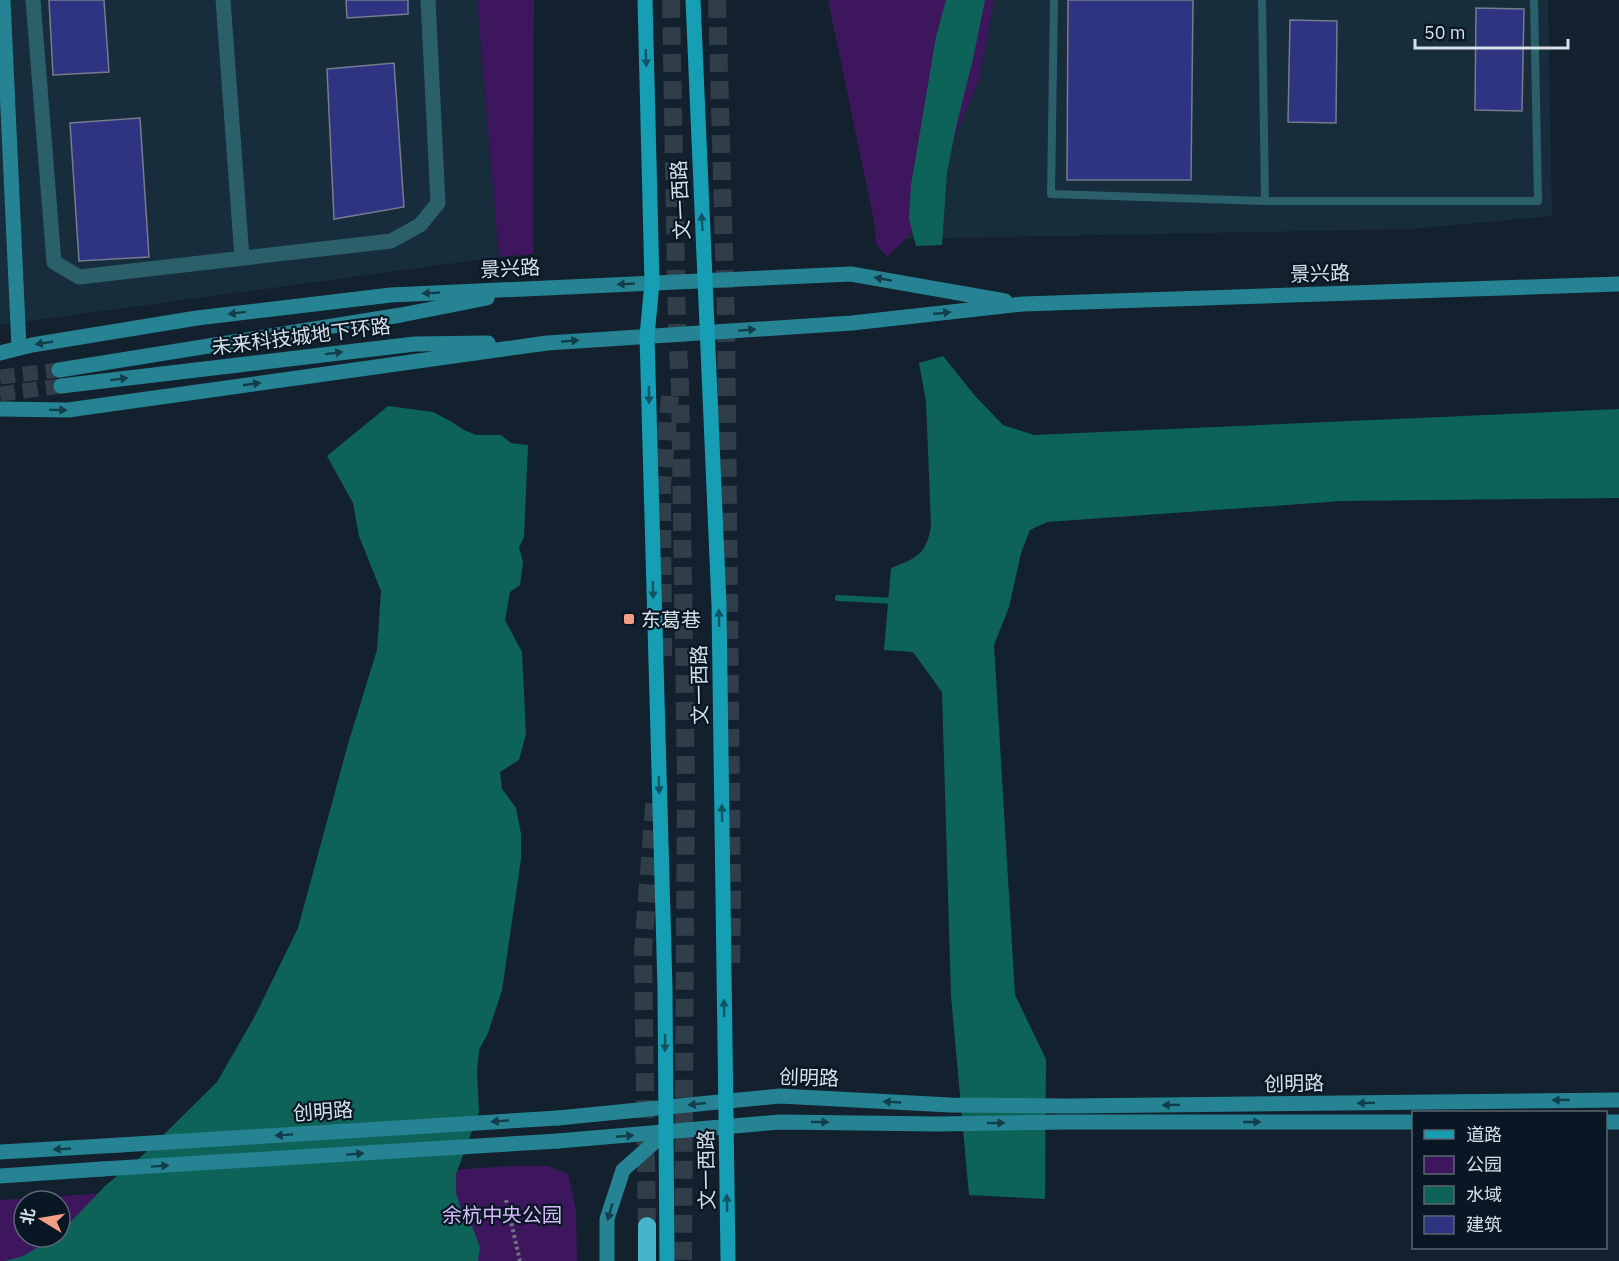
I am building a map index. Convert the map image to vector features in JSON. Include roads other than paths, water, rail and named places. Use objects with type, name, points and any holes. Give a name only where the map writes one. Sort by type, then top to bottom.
[{"type":"highway","points":[[647,1226],[647,1261]]},
{"type":"main road","name":"文一西路","points":[[645,0],[652,283],[647,336],[665,988],[667,1261]]},
{"type":"main road","name":"文一西路","points":[[693,0],[719,605],[728,1261]]},
{"type":"street","points":[[3,0],[20,348]]},
{"type":"street","points":[[33,0],[54,262],[79,278],[391,241],[420,225],[438,203],[428,0]]},
{"type":"street","points":[[223,0],[242,258]]},
{"type":"street","name":"景兴路","points":[[0,353],[197,318],[391,295],[537,288],[851,274],[1023,304]]},
{"type":"street","name":"景兴路","points":[[0,409],[68,410],[547,343],[852,323],[1023,304],[1619,284]]},
{"type":"street","name":"未来科技城地下环路","points":[[537,288],[60,378],[415,344],[547,343]]},
{"type":"street","name":"创明路","points":[[0,1152],[558,1118],[780,1096],[1067,1114],[1412,1122]]},
{"type":"street","name":"创明路","points":[[0,1176],[563,1141],[780,1122],[937,1124],[1067,1114],[1619,1100]]},
{"type":"street","points":[[1619,1117],[1619,1122]]},
{"type":"street","points":[[607,1261],[607,1219],[623,1170],[666,1132]]},
{"type":"lane","points":[[1054,0],[1051,194],[1265,201],[1538,201],[1534,0]]},
{"type":"lane","points":[[1262,0],[1265,201]]},
{"type":"water","points":[[946,0],[985,0],[947,172],[942,245],[916,246],[909,218],[911,185],[936,37]]},
{"type":"water","points":[[943,356],[976,397],[1003,425],[1034,435],[1619,409],[1619,498],[1342,501],[1047,522],[1030,530],[1021,553],[1009,607],[994,645],[1015,995],[1046,1059],[1045,1199],[969,1195],[951,996],[942,692],[913,652],[884,650],[891,568],[919,554],[927,543],[931,525],[926,401],[919,363]]},
{"type":"water","points":[[388,406],[433,412],[476,435],[501,435],[511,443],[528,445],[524,537],[519,548],[523,562],[520,585],[510,592],[505,620],[522,652],[526,734],[519,760],[500,772],[502,789],[516,808],[521,834],[521,859],[502,990],[488,1033],[479,1050],[477,1073],[479,1112],[456,1174],[456,1193],[463,1215],[472,1226],[480,1247],[478,1261],[5,1261],[23,1256],[35,1249],[72,1249],[72,1220],[106,1185],[144,1154],[217,1082],[255,1016],[298,928],[348,744],[377,650],[381,591],[359,536],[353,503],[327,456]]},
{"type":"waterway","points":[[838,598],[895,601]]},
{"type":"tunnel","points":[[671,0],[686,779],[683,1261]]},
{"type":"tunnel","points":[[717,0],[726,321],[731,971]]},
{"type":"tunnel","points":[[0,377],[59,370]]},
{"type":"tunnel","points":[[0,394],[61,386]]},
{"type":"tunnel","points":[[663,656],[662,486],[670,396]]},
{"type":"tunnel","points":[[647,1226],[643,950],[655,794]]},
{"type":"place","name":"东葛巷","points":[[629,619]]},
{"type":"park label","name":"余杭中央公园","points":[[502,1214]]}]
